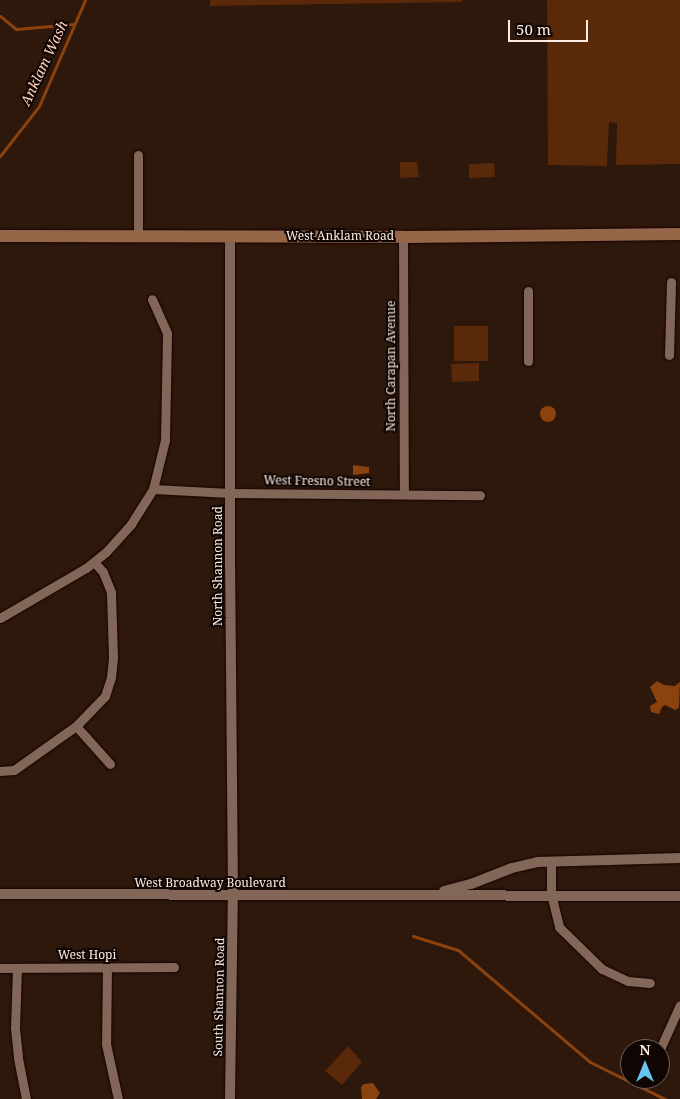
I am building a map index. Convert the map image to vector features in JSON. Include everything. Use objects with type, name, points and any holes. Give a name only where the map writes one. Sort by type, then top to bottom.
[{"type":"main road","name":"West Anklam Road","points":[[0,236],[404,237],[680,234]]},
{"type":"street","points":[[138,155],[138,236]]},
{"type":"street","name":"North Shannon Road","points":[[230,236],[233,895]]},
{"type":"street","name":"North Carapan Avenue","points":[[404,237],[404,494]]},
{"type":"street","points":[[669,355],[670,282]]},
{"type":"street","points":[[528,291],[528,361]]},
{"type":"street","points":[[0,618],[94,562],[106,552],[131,524],[153,488],[166,440],[167,334],[152,299]]},
{"type":"street","name":"West Fresno Street","points":[[153,488],[230,493],[480,495]]},
{"type":"street","points":[[0,771],[14,770],[76,726],[105,696],[111,677],[111,592],[103,572],[94,562]]},
{"type":"street","points":[[76,726],[110,764]]},
{"type":"street","name":"West Broadway Boulevard","points":[[421,895],[471,884],[512,868],[551,861],[680,858]]},
{"type":"street","points":[[551,861],[551,894],[559,927],[602,969],[628,981],[650,983]]},
{"type":"street","name":"West Broadway Boulevard","points":[[0,894],[551,894],[680,896]]},
{"type":"street","name":"South Shannon Road","points":[[230,1099],[233,895]]},
{"type":"street","points":[[106,967],[106,1044],[118,1099]]},
{"type":"street","name":"West Hopi","points":[[0,968],[174,967]]},
{"type":"street","points":[[17,968],[15,1028],[18,1058],[26,1099]]},
{"type":"street","points":[[665,1039],[680,1005]]},
{"type":"shaded area","points":[[210,0],[462,0],[462,2],[210,6]]},
{"type":"shaded area","points":[[547,0],[680,0],[680,164],[616,165],[617,123],[609,122],[607,166],[548,165]]},
{"type":"shaded area","points":[[400,162],[417,162],[419,177],[400,178]]},
{"type":"shaded area","points":[[494,163],[495,177],[469,178],[469,164]]},
{"type":"shaded area","points":[[454,326],[488,326],[488,361],[454,361]]},
{"type":"shaded area","points":[[479,363],[479,381],[452,382],[451,364]]},
{"type":"shaded area","points":[[545,406],[551,406],[556,411],[554,420],[545,422],[540,417],[540,411]]},
{"type":"shaded area","points":[[353,465],[369,467],[369,473],[353,475]]},
{"type":"shaded area","points":[[657,681],[664,685],[675,686],[680,682],[679,708],[675,710],[665,705],[659,714],[651,712],[650,706],[657,702],[650,687]]},
{"type":"shaded area","points":[[348,1046],[362,1062],[342,1085],[325,1071]]},
{"type":"shaded area","points":[[373,1083],[380,1093],[376,1099],[362,1099],[361,1087],[364,1084]]},
{"type":"waterway","name":"Anklam Wash","points":[[0,156],[39,106],[85,0]]},
{"type":"waterway","points":[[0,16],[16,29],[74,24]]},
{"type":"waterway","points":[[413,936],[458,950],[590,1062],[665,1099]]}]
